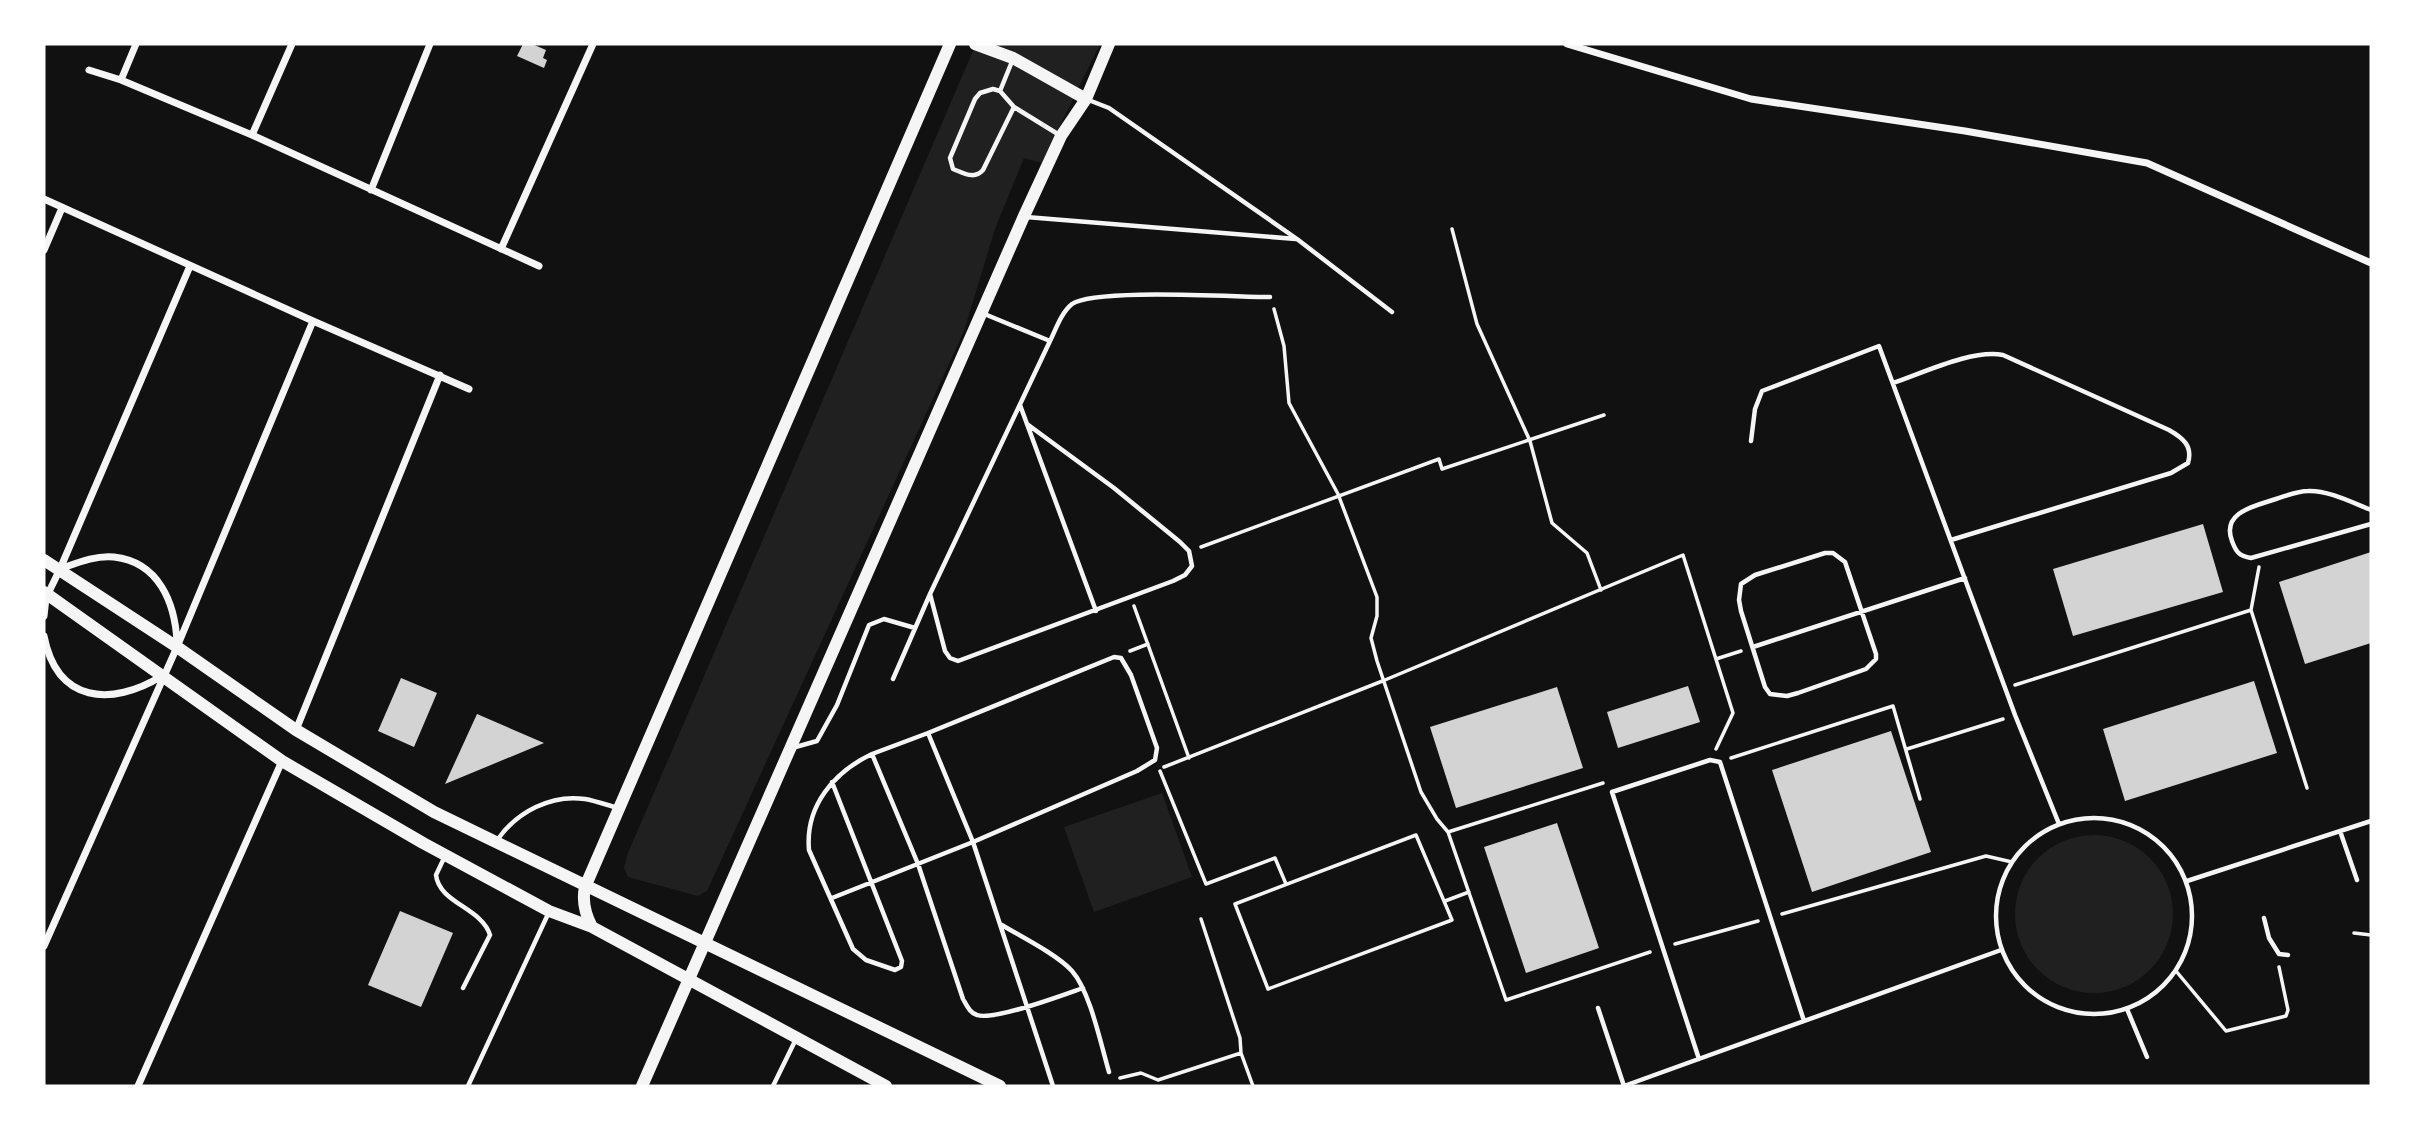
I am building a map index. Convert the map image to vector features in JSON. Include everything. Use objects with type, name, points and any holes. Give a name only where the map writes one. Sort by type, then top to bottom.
[{"type":"main road","points":[[592,927],[584,907],[585,887],[950,44]]},
{"type":"main road","points":[[975,44],[1013,58],[1086,99]]},
{"type":"main road","points":[[642,1086],[1024,216],[1061,136],[1086,99],[1109,44]]},
{"type":"main road","points":[[44,559],[296,730],[434,812],[1000,1086]]},
{"type":"main road","points":[[45,596],[282,761],[550,911],[592,927],[886,1086]]},
{"type":"street","points":[[121,80],[136,44]]},
{"type":"street","points":[[252,135],[292,44]]},
{"type":"street","points":[[371,190],[430,44]]},
{"type":"street","points":[[501,248],[593,44]]},
{"type":"street","points":[[1567,44],[1751,99],[1965,131],[2147,163],[2371,263]]},
{"type":"street","points":[[89,69],[252,135],[539,266]]},
{"type":"street","points":[[44,199],[469,389]]},
{"type":"street","points":[[44,250],[62,208]]},
{"type":"street","points":[[44,617],[45,596],[60,569],[190,265]]},
{"type":"street","points":[[44,946],[177,647],[313,321]]},
{"type":"street","points":[[296,730],[440,375]]},
{"type":"street","points":[[60,569],[90,559],[113,557],[135,563],[163,585],[176,622],[177,647]]},
{"type":"street","points":[[44,636],[47,650],[58,671],[75,687],[100,696],[122,694],[142,688],[163,676]]},
{"type":"street","points":[[138,1086],[282,761]]},
{"type":"lane","points":[[1000,91],[1013,58]]},
{"type":"lane","points":[[1014,107],[979,174],[970,176],[953,169],[950,158],[975,99],[986,90],[1000,91],[1014,107],[1061,136]]},
{"type":"lane","points":[[1086,99],[1109,108],[1297,239],[1392,312]]},
{"type":"lane","points":[[1024,216],[1297,239]]},
{"type":"lane","points":[[893,679],[1020,404],[1062,316],[1071,305],[1084,299],[1122,295],[1270,297]]},
{"type":"lane","points":[[982,313],[1050,341]]},
{"type":"lane","points":[[1751,441],[1755,409],[1762,391],[1879,345],[2015,715],[2059,824]]},
{"type":"lane","points":[[1893,383],[1972,357],[2003,355],[2169,430],[2184,439],[2188,446],[2188,463],[2171,473],[1951,540]]},
{"type":"lane","points":[[1020,404],[1096,611]]},
{"type":"lane","points":[[930,594],[945,651],[950,658],[958,661],[1131,597],[1185,575],[1192,566],[1189,551],[1181,542],[1114,488],[1027,424]]},
{"type":"lane","points":[[2371,510],[2310,490],[2248,508],[2235,517],[2230,526],[2230,535],[2236,551],[2242,556],[2261,555],[2371,524]]},
{"type":"lane","points":[[1825,553],[1833,553],[1845,562],[1876,654],[1874,663],[1866,669],[1798,693],[1787,696],[1770,694],[1765,687],[1753,647],[1741,611],[1741,584],[1755,575],[1825,553]]},
{"type":"lane","points":[[1753,647],[1965,578]]},
{"type":"lane","points":[[790,749],[817,741],[837,705],[869,625],[884,619],[915,628]]},
{"type":"lane","points":[[832,782],[872,882],[902,961],[901,967],[895,970],[859,956],[853,949],[810,850],[808,834],[812,815],[832,782],[853,763],[1114,657],[1121,658],[1131,675],[1157,748],[1155,760],[1138,771],[973,842],[918,864],[872,882],[832,898]]},
{"type":"lane","points":[[928,733],[973,842],[1053,1086]]},
{"type":"lane","points":[[872,754],[918,864],[963,999],[971,1012],[984,1017],[1083,988]]},
{"type":"lane","points":[[1699,1059],[1612,792],[1710,760],[1720,762],[1804,1021]]},
{"type":"lane","points":[[496,843],[508,825],[525,813],[561,799],[584,799],[619,808]]},
{"type":"lane","points":[[2084,818],[2110,819],[2135,826],[2166,849],[2187,881],[2193,912],[2189,943],[2176,971],[2155,994],[2127,1009],[2097,1015],[2066,1011],[2038,998],[2016,977],[2001,950],[1995,920],[1999,890],[2012,862],[2032,840],[2059,824],[2084,818]]},
{"type":"lane","points":[[2187,881],[2371,821]]},
{"type":"lane","points":[[2340,831],[2357,880]]},
{"type":"lane","points":[[446,855],[436,875],[440,888],[484,922],[490,935],[463,988]]},
{"type":"lane","points":[[468,1086],[550,911]]},
{"type":"lane","points":[[2264,918],[2269,938],[2279,954],[2288,955]]},
{"type":"lane","points":[[1000,923],[1058,959],[1073,972],[1083,988],[1110,1072]]},
{"type":"lane","points":[[1598,1008],[1624,1086],[2001,950]]},
{"type":"lane","points":[[2127,1009],[2147,1057]]},
{"type":"lane","points":[[773,1086],[796,1038]]},
{"type":"path","points":[[1452,229],[1477,324],[1530,441],[1552,523],[1587,553],[1601,590]]},
{"type":"path","points":[[1270,297],[1284,346],[1289,403],[1338,494],[1377,597],[1377,616],[1371,638],[1377,661],[1421,792],[1448,832],[1506,1000],[1663,948],[1986,856],[2012,862]]},
{"type":"path","points":[[1189,551],[1438,459],[1442,469],[1604,415]]},
{"type":"path","points":[[1286,884],[1275,858],[1206,884],[1159,769],[1385,680],[1684,555],[1733,713],[1710,760]]},
{"type":"path","points":[[2261,555],[2251,610],[2307,788]]},
{"type":"path","points":[[1131,597],[1189,758]]},
{"type":"path","points":[[2006,688],[2251,610]]},
{"type":"path","points":[[1121,658],[1148,644]]},
{"type":"path","points":[[1716,659],[1753,647]]},
{"type":"path","points":[[1720,762],[1893,706],[1920,799]]},
{"type":"path","points":[[1906,749],[2015,715]]},
{"type":"path","points":[[1448,832],[1608,781],[1612,792]]},
{"type":"path","points":[[1416,835],[1444,902],[1452,920],[1268,989],[1235,904],[1416,835]]},
{"type":"path","points":[[1444,902],[1469,892]]},
{"type":"path","points":[[1200,919],[1240,1038],[1241,1052],[1252,1086]]},
{"type":"path","points":[[2354,933],[2371,934]]},
{"type":"path","points":[[2176,971],[2226,1031],[2286,1016],[2288,1010],[2278,972],[2279,954]]},
{"type":"path","points":[[1110,1072],[1117,1077],[1126,1078],[1141,1073],[1148,1074],[1158,1080],[1241,1052]]},
{"type":"shaded area","points":[[976,44],[1100,44],[1042,163],[1024,158],[995,229],[964,331],[707,891],[698,896],[628,877],[624,868],[628,853]]},
{"type":"shaded area","points":[[1162,793],[1192,877],[1094,912],[1064,827]]},
{"type":"shaded area","points":[[2094,835],[2124,841],[2150,858],[2167,884],[2173,914],[2167,944],[2150,970],[2124,987],[2094,993],[2064,987],[2038,970],[2021,944],[2015,914],[2021,884],[2038,858],[2064,841]]},
{"type":"building","points":[[523,44],[532,44],[546,50],[544,68],[517,56]]},
{"type":"building","points":[[2203,524],[2223,592],[2073,636],[2053,569]]},
{"type":"building","points":[[2371,552],[2371,643],[2305,664],[2279,582]]},
{"type":"building","points":[[401,678],[437,693],[414,747],[378,731]]},
{"type":"building","points":[[2254,681],[2277,753],[2125,801],[2103,729]]},
{"type":"building","points":[[1688,686],[1700,722],[1618,748],[1607,712]]},
{"type":"building","points":[[1557,687],[1583,768],[1456,808],[1430,727]]},
{"type":"building","points":[[477,714],[544,743],[445,784]]},
{"type":"building","points":[[1891,731],[1931,852],[1812,892],[1772,770]]},
{"type":"building","points":[[1557,823],[1599,948],[1526,973],[1484,847]]},
{"type":"building","points":[[400,911],[453,933],[421,1007],[368,985]]}]
